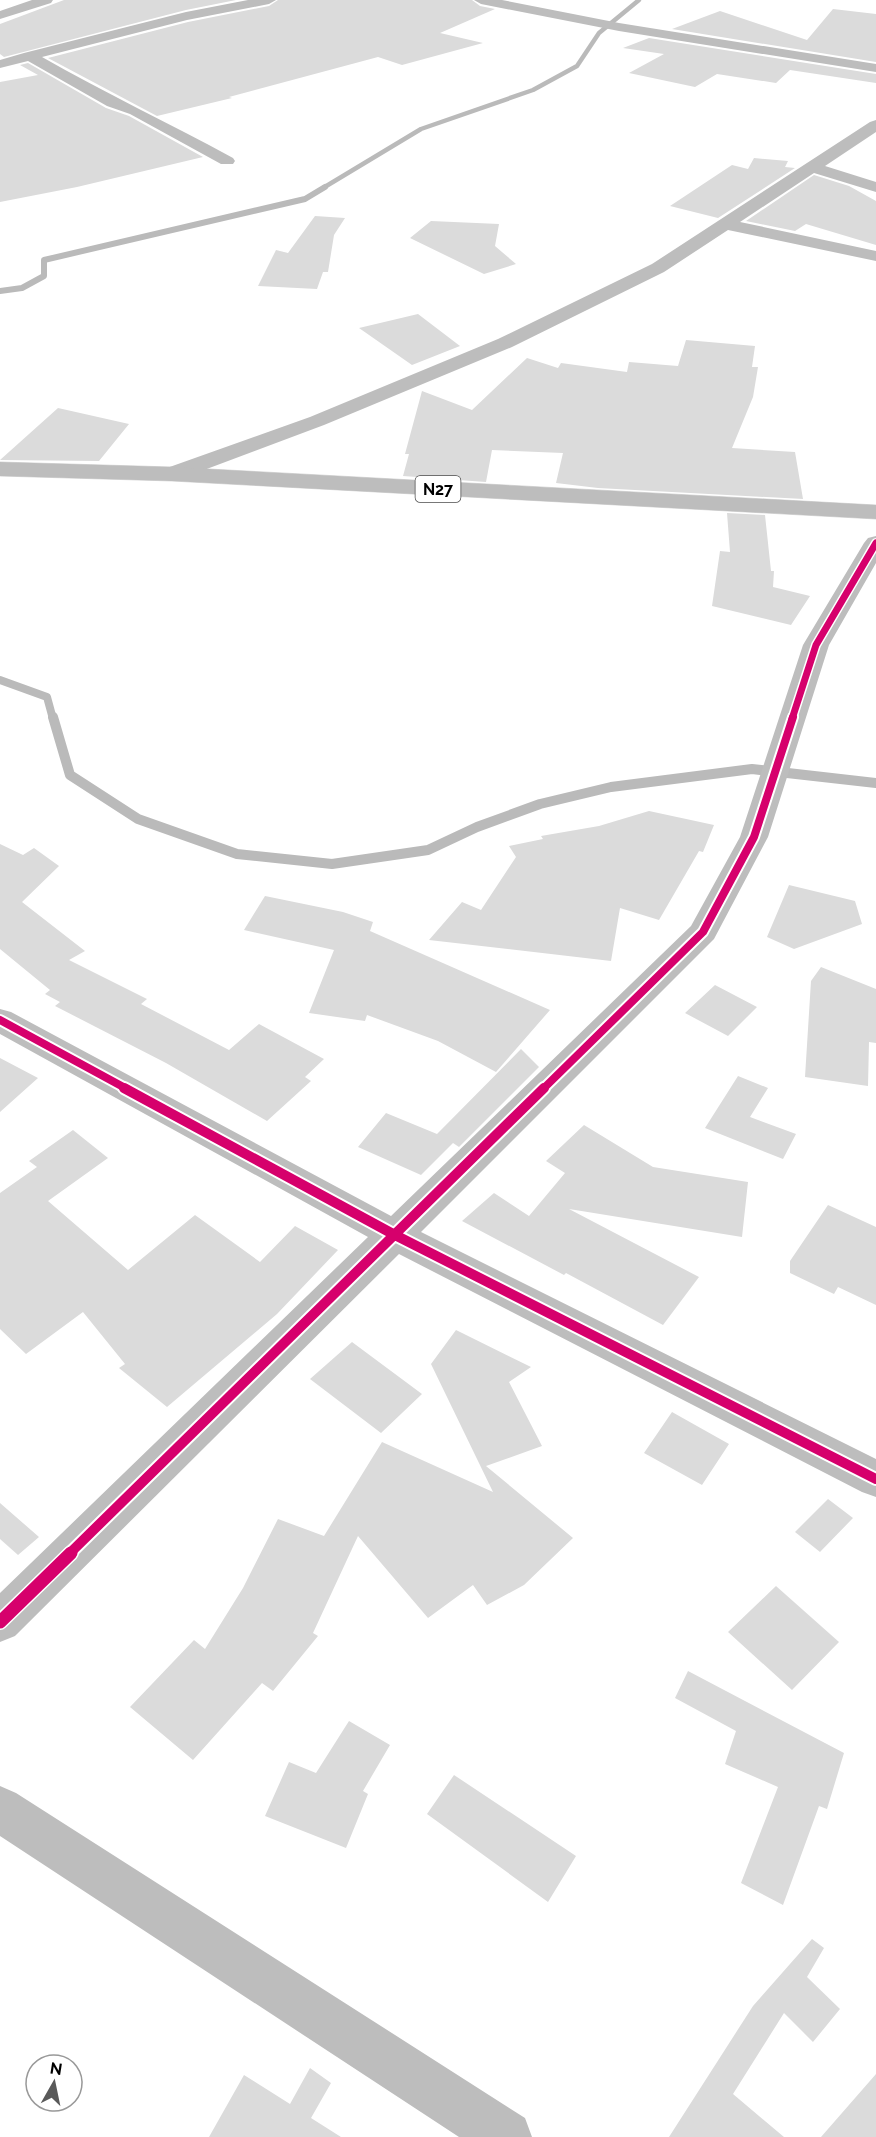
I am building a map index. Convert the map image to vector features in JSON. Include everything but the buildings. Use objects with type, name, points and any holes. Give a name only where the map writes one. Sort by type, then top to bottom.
[{"type":"street","points":[[0,15],[46,0]]},
{"type":"street","points":[[0,64],[186,16],[269,0]]},
{"type":"street","points":[[481,0],[619,27],[876,68]]},
{"type":"street","points":[[29,56],[112,103],[135,111],[227,160]]},
{"type":"street","points":[[172,474],[317,421],[505,343],[658,268],[876,125]]},
{"type":"street","points":[[846,146],[876,143]]},
{"type":"street","points":[[813,167],[876,187]]},
{"type":"street","points":[[725,225],[876,256]]},
{"type":"street","name":"N27","points":[[0,469],[172,474],[876,512]]},
{"type":"street","points":[[0,1622],[703,932],[754,837],[816,645],[876,543]]},
{"type":"street","points":[[0,1020],[393,1234],[876,1479]]},
{"type":"street","points":[[0,1809],[506,2137]]},
{"type":"waterway","points":[[323,188],[421,129],[533,90],[577,66],[599,33],[639,0]]},
{"type":"waterway","points":[[0,291],[22,288],[44,276],[44,260],[305,199],[325,187]]},
{"type":"waterway","points":[[0,680],[47,697],[53,719]]},
{"type":"waterway","points":[[53,717],[70,775],[138,819],[237,854],[332,864],[428,850],[477,827],[540,804],[611,787],[752,769],[876,783]]},
{"type":"cycle path","points":[[0,1622],[703,932],[754,837],[816,645],[876,543]]},
{"type":"cycle path","points":[[0,1020],[393,1234],[876,1479]]}]
